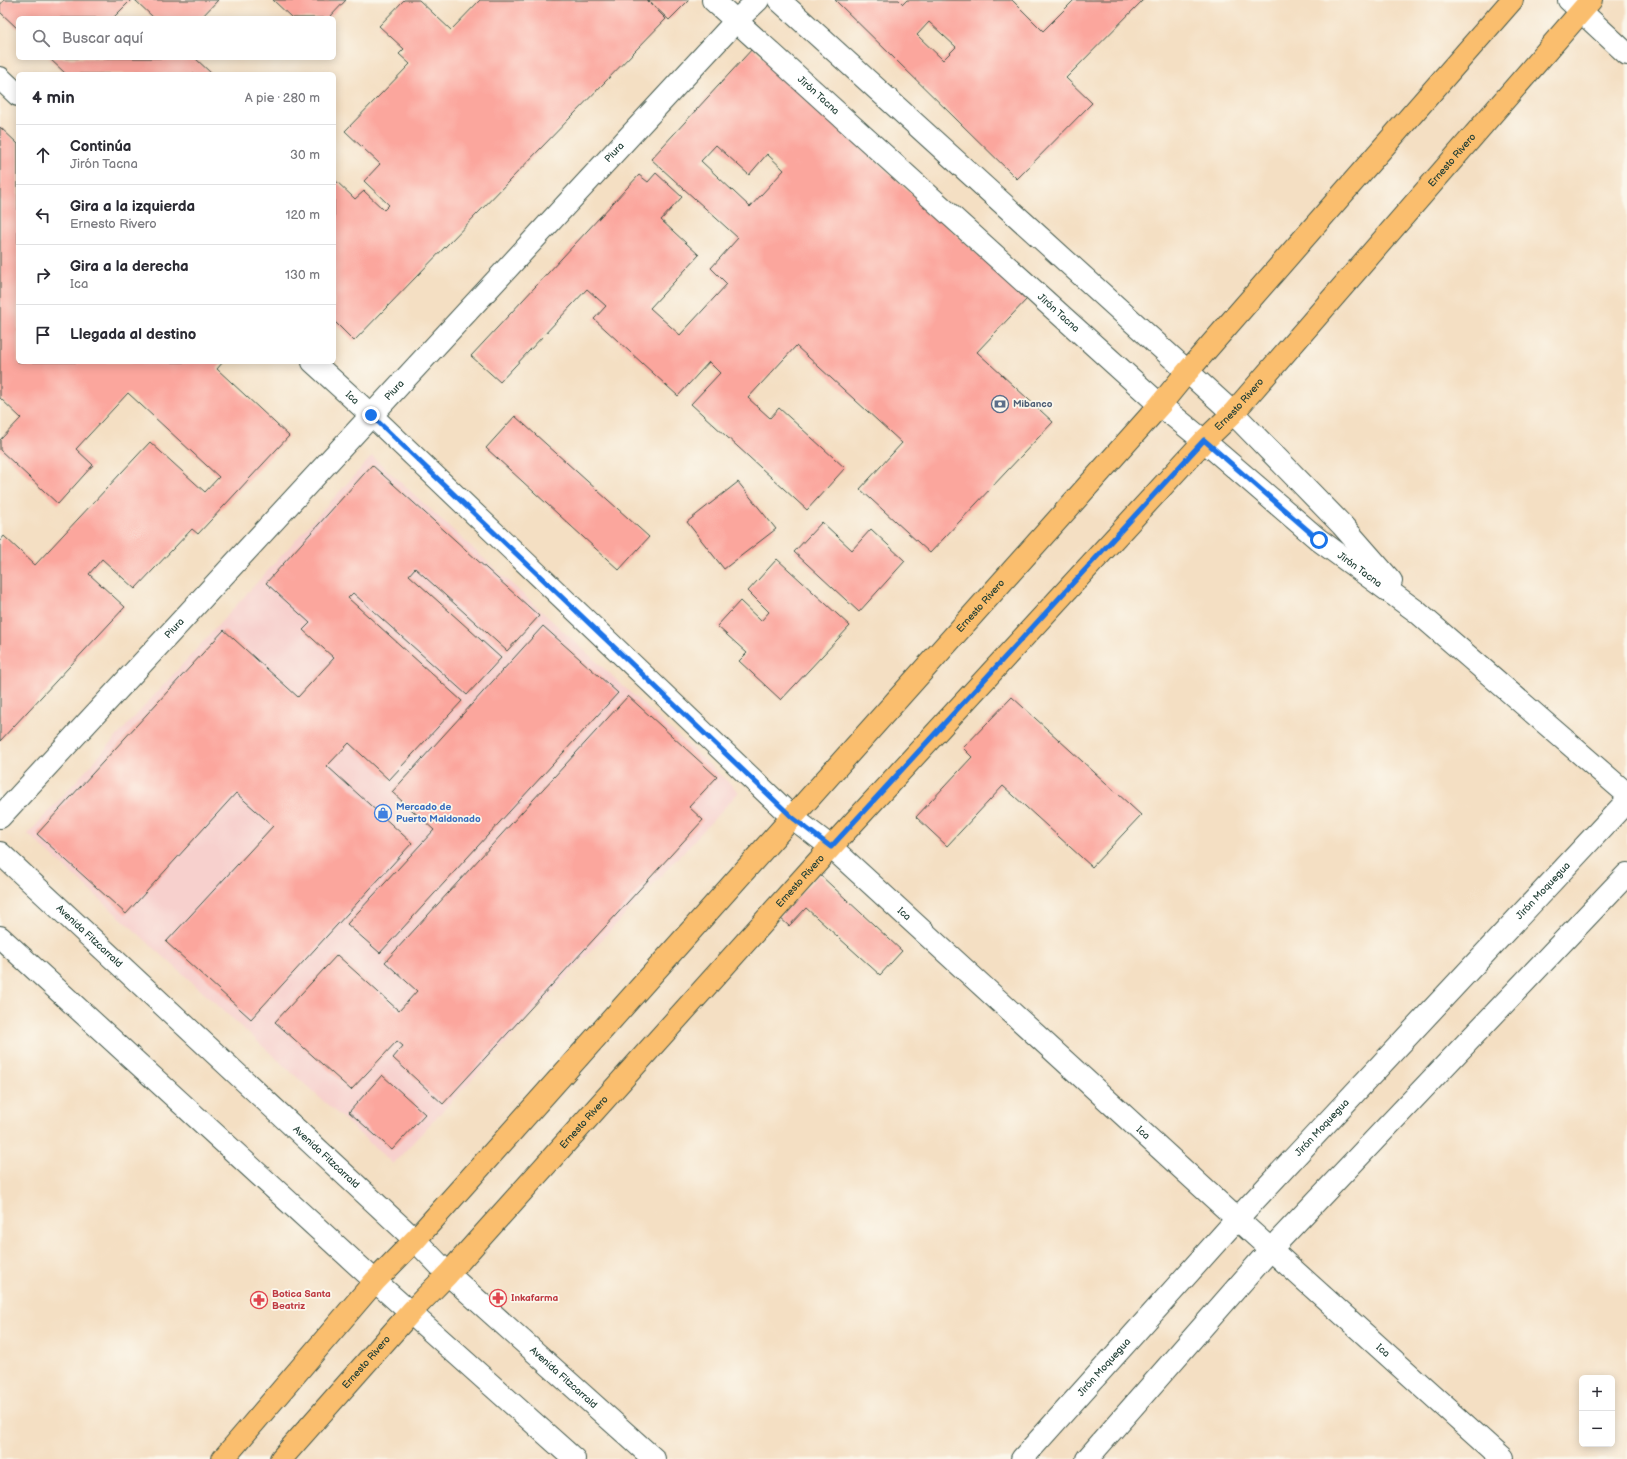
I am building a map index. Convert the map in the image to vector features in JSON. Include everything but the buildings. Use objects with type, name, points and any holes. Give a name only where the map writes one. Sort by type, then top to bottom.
[{"type":"main road","name":"Ernesto Rivero","points":[[223,1459],[376,1281],[415,1240],[793,818],[1160,405],[1187,372],[1512,0]]},
{"type":"main road","name":"Ernesto Rivero","points":[[281,1459],[411,1312],[448,1274],[831,847],[1204,440],[1233,413],[1581,4]]},
{"type":"street","name":"Jirón Tacna","points":[[713,0],[1160,405],[1204,440],[1319,540],[1416,611],[1627,794]]},
{"type":"street","name":"Piura","points":[[0,817],[736,21],[758,0]]},
{"type":"street","name":"Jirón Tacna","points":[[779,0],[1233,413],[1342,526],[1416,611]]},
{"type":"street","points":[[1581,4],[1627,54]]},
{"type":"street","points":[[0,78],[16,93]]},
{"type":"street","name":"Ica","points":[[315,364],[371,415],[793,818],[831,847],[1270,1250],[1503,1459]]},
{"type":"street","name":"Jirón Moquegua","points":[[1022,1459],[1237,1219],[1627,801]]},
{"type":"street","name":"Avenida Fitzcarrald","points":[[0,853],[415,1240],[448,1274],[654,1459]]},
{"type":"street","points":[[1087,1459],[1270,1250],[1627,874]]},
{"type":"street","points":[[0,937],[376,1281],[574,1459]]},
{"type":"shaded area","name":"Mercado de Puerto Maldonado","points":[[372,456],[739,792],[393,1164],[28,834]]},
{"type":"place","name":"Mibanco","points":[[1000,404]]},
{"type":"place","name":"Mercado de Puerto Maldonado","points":[[383,813]]},
{"type":"place","name":"Inkafarma","points":[[498,1298]]},
{"type":"place","name":"Botica Santa Beatriz","points":[[259,1300]]},
{"type":"route","points":[[371,415],[793,818],[831,847],[1204,440],[1319,540]]}]
